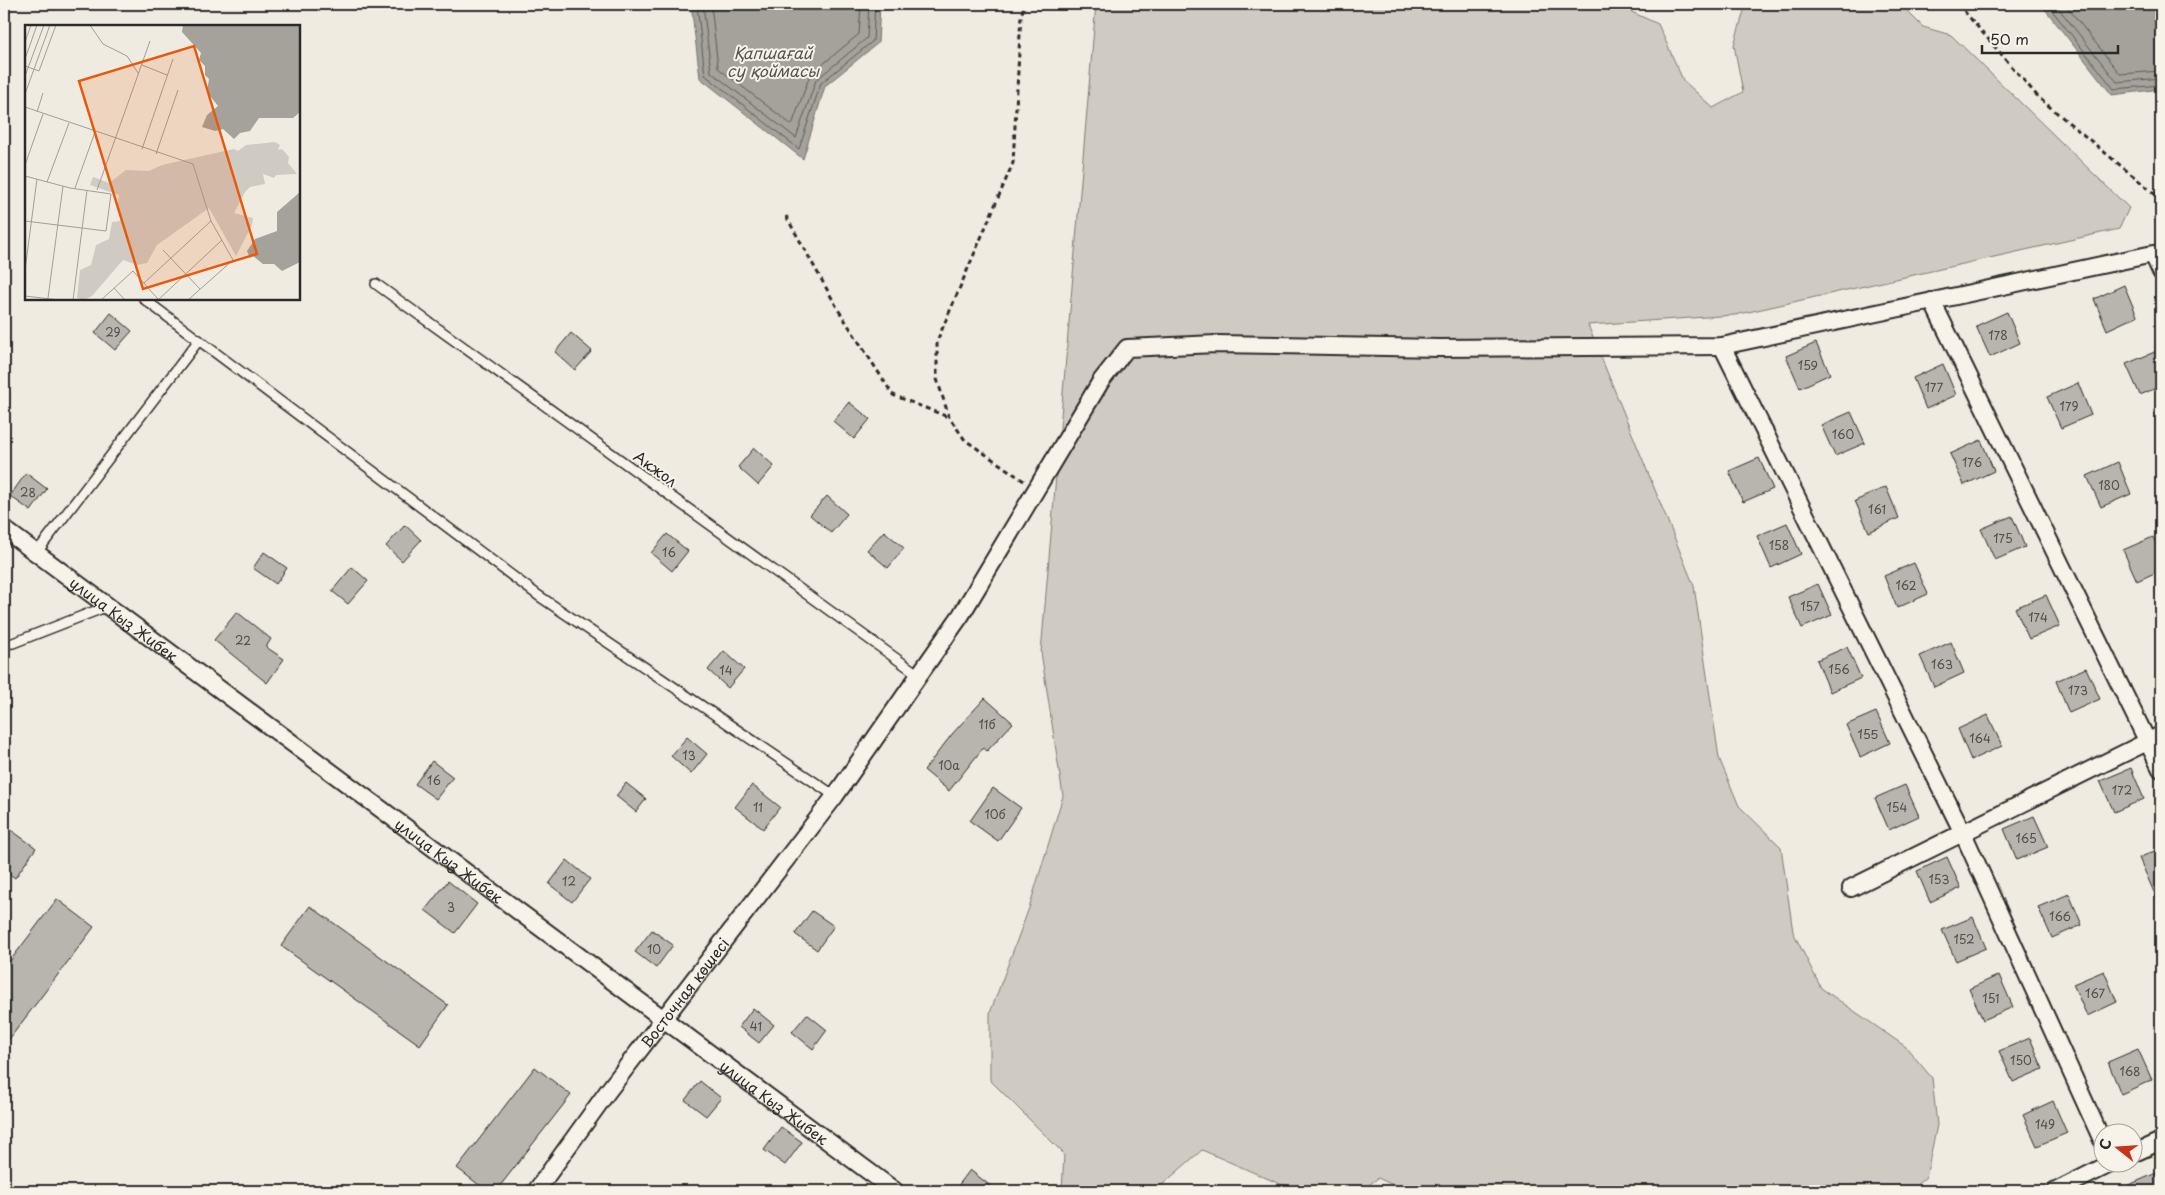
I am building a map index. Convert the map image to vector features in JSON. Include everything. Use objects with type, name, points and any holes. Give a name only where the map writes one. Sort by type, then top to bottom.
[{"type":"street","points":[[2094,1122],[1962,833],[1722,346],[2153,254],[2161,272]]},
{"type":"street","points":[[1932,301],[2155,738],[2161,769]]},
{"type":"street","name":"Восточная көшесі","points":[[536,1191],[664,1018],[834,796],[919,675],[961,615],[1101,381],[1127,348],[1216,344],[1440,348],[1722,346]]},
{"type":"street","name":"улица Кыз Жибек","points":[[4,528],[896,1191]]},
{"type":"street","points":[[1851,888],[2155,738]]},
{"type":"street","points":[[2142,1150],[2161,1141]]},
{"type":"street","points":[[2056,1191],[2095,1172]]},
{"type":"lane","name":"Акжол","points":[[376,284],[919,675]]},
{"type":"lane","points":[[145,300],[539,596],[834,796]]},
{"type":"lane","points":[[36,552],[198,340]]},
{"type":"lane","points":[[4,644],[13,643],[108,606]]},
{"type":"path","points":[[1025,4],[1021,15],[1013,163],[937,341],[937,379],[949,417],[965,440],[1037,489]]},
{"type":"path","points":[[1958,4],[2039,98],[2161,199]]},
{"type":"path","points":[[786,216],[839,310],[894,395],[949,417]]},
{"type":"shaded area","points":[[1096,4],[1614,4],[1658,24],[1683,80],[1713,108],[1743,92],[1734,45],[1746,4],[1900,4],[1923,27],[1951,35],[2129,208],[2119,229],[1735,315],[1588,325],[1694,586],[1719,758],[1739,806],[1781,847],[1793,932],[1821,988],[1906,1047],[1932,1078],[1937,1125],[1926,1177],[1909,1191],[1406,1191],[1378,1178],[1361,1191],[1296,1191],[1202,1150],[1155,1191],[1062,1191],[1064,1154],[990,1080],[990,1013],[1029,908],[1063,796],[1041,652]]},
{"type":"water","name":"Қапшағай су қоймасы","points":[[691,4],[880,4],[878,43],[825,86],[803,159],[700,78]]},
{"type":"water","points":[[2041,4],[2161,4],[2161,89],[2112,95]]},
{"type":"building","points":[[2124,285],[2137,316],[2107,330],[2094,299]]},
{"type":"building","points":[[2007,312],[2020,343],[1990,357],[1976,326]]},
{"type":"building","points":[[111,313],[132,331],[115,350],[95,333]]},
{"type":"building","points":[[571,333],[592,351],[575,370],[555,352]]},
{"type":"building","points":[[1816,343],[1830,374],[1800,388],[1786,356]]},
{"type":"building","points":[[2157,351],[2161,361],[2161,386],[2140,395],[2126,364]]},
{"type":"building","points":[[1943,364],[1956,395],[1926,409],[1913,378]]},
{"type":"building","points":[[2078,383],[2091,415],[2061,428],[2047,397]]},
{"type":"building","points":[[849,402],[870,419],[854,439],[833,421]]},
{"type":"building","points":[[1851,412],[1865,443],[1835,456],[1821,425]]},
{"type":"building","points":[[1981,440],[1994,471],[1964,485],[1950,454]]},
{"type":"building","points":[[754,448],[774,466],[758,485],[738,467]]},
{"type":"building","points":[[1759,458],[1773,489],[1743,502],[1729,471]]},
{"type":"building","points":[[2118,462],[2131,494],[2101,507],[2087,476]]},
{"type":"building","points":[[26,473],[47,489],[31,511],[10,496]]},
{"type":"building","points":[[1886,487],[1899,518],[1869,532],[1855,501]]},
{"type":"building","points":[[827,496],[847,514],[831,533],[810,515]]},
{"type":"building","points":[[2012,516],[2025,547],[1995,560],[1981,529]]},
{"type":"building","points":[[1787,523],[1801,554],[1771,568],[1757,536]]},
{"type":"building","points":[[405,525],[421,540],[402,561],[386,546]]},
{"type":"building","points":[[884,531],[904,548],[888,568],[867,550]]},
{"type":"building","points":[[667,534],[688,551],[672,571],[651,553]]},
{"type":"building","points":[[2153,537],[2161,555],[2161,570],[2137,581],[2123,550]]},
{"type":"building","points":[[264,552],[287,568],[276,584],[253,568]]},
{"type":"building","points":[[1914,563],[1928,594],[1897,608],[1884,576]]},
{"type":"building","points":[[352,567],[368,581],[348,604],[332,591]]},
{"type":"building","points":[[1818,584],[1832,615],[1802,628],[1788,597]]},
{"type":"building","points":[[2046,595],[2060,626],[2029,639],[2015,608]]},
{"type":"building","points":[[237,612],[271,639],[266,647],[284,659],[267,683],[214,640]]},
{"type":"building","points":[[1951,642],[1964,673],[1934,687],[1920,656]]},
{"type":"building","points":[[1847,647],[1861,678],[1830,692],[1817,660]]},
{"type":"building","points":[[724,651],[744,669],[728,688],[708,670]]},
{"type":"building","points":[[2086,668],[2100,699],[2069,713],[2056,681]]},
{"type":"building","points":[[985,698],[1013,723],[987,751],[983,748],[949,791],[924,770],[953,733]]},
{"type":"building","points":[[1876,712],[1890,743],[1860,757],[1846,725]]},
{"type":"building","points":[[1988,715],[2002,746],[1971,760],[1958,729]]},
{"type":"building","points":[[687,737],[707,754],[691,774],[671,756]]},
{"type":"building","points":[[432,761],[453,777],[436,799],[415,784]]},
{"type":"building","points":[[2131,768],[2144,799],[2114,812],[2100,781]]},
{"type":"building","points":[[626,783],[646,799],[636,812],[616,796]]},
{"type":"building","points":[[752,785],[780,807],[763,829],[735,807]]},
{"type":"building","points":[[1905,785],[1919,816],[1889,830],[1875,798]]},
{"type":"building","points":[[993,788],[1021,808],[998,841],[970,821]]},
{"type":"building","points":[[2034,816],[2048,847],[2017,860],[2004,829]]},
{"type":"building","points":[[4,825],[36,848],[15,878],[4,870]]},
{"type":"building","points":[[2161,848],[2161,908],[2139,858]]},
{"type":"building","points":[[1947,857],[1961,888],[1930,902],[1917,871]]},
{"type":"building","points":[[567,860],[590,879],[572,902],[549,884]]},
{"type":"building","points":[[448,881],[477,904],[455,933],[425,910]]},
{"type":"building","points":[[2069,894],[2082,925],[2052,938],[2038,907]]},
{"type":"building","points":[[57,899],[94,927],[4,1046],[4,969]]},
{"type":"building","points":[[310,906],[448,1005],[420,1045],[281,946]]},
{"type":"building","points":[[812,911],[834,926],[817,950],[795,934]]},
{"type":"building","points":[[1973,917],[1986,948],[1956,961],[1942,930]]},
{"type":"building","points":[[652,930],[673,945],[656,968],[635,952]]},
{"type":"building","points":[[2104,971],[2117,1002],[2087,1016],[2073,984]]},
{"type":"building","points":[[1999,975],[2013,1007],[1983,1020],[1969,989]]},
{"type":"building","points":[[753,1008],[774,1025],[759,1043],[739,1027]]},
{"type":"building","points":[[807,1014],[827,1030],[813,1049],[792,1032]]},
{"type":"building","points":[[2030,1038],[2043,1069],[2013,1082],[1999,1051]]},
{"type":"building","points":[[2138,1049],[2152,1080],[2121,1094],[2108,1062]]},
{"type":"building","points":[[535,1067],[571,1095],[496,1191],[487,1191],[457,1168]]},
{"type":"building","points":[[700,1081],[721,1098],[706,1116],[685,1100]]},
{"type":"building","points":[[2053,1101],[2067,1133],[2037,1146],[2023,1115]]},
{"type":"building","points":[[781,1127],[802,1142],[785,1165],[764,1150]]},
{"type":"building","points":[[970,1170],[997,1191],[954,1191]]},
{"type":"building","points":[[2161,1171],[2161,1191],[2115,1191]]}]
